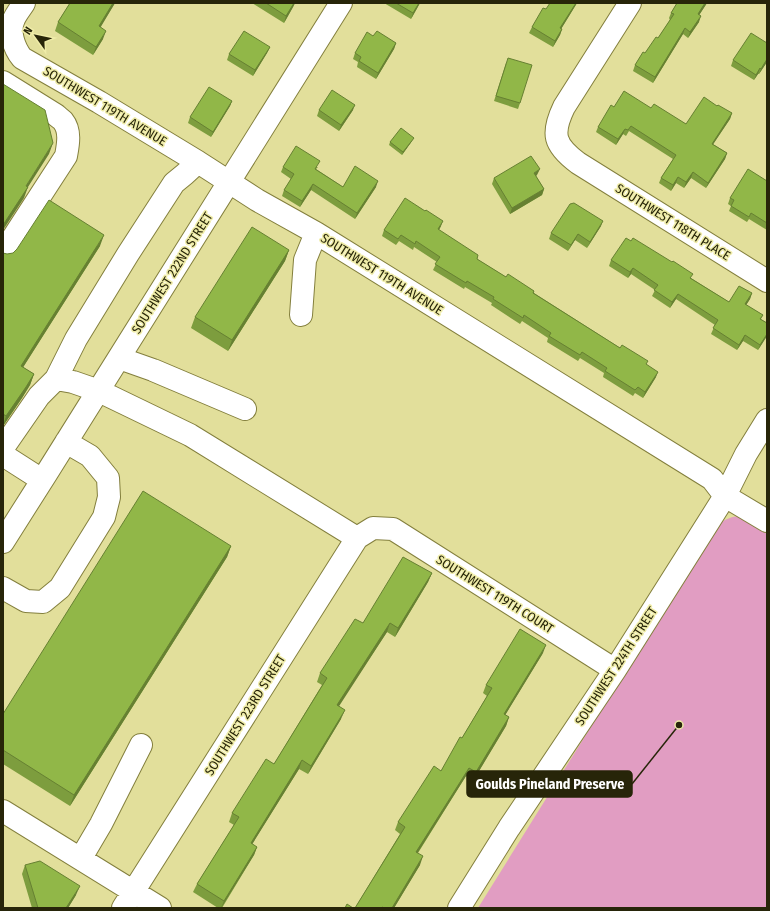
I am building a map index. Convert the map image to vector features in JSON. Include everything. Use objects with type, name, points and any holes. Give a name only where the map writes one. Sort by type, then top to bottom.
[{"type":"street","name":"SOUTHWEST 222ND STREET","points":[[3,542],[342,3]]},
{"type":"street","name":"SOUTHWEST 118TH PLACE","points":[[630,3],[564,106],[556,132],[558,142],[561,148],[578,163],[767,281]]},
{"type":"street","name":"SOUTHWEST 119TH AVENUE","points":[[18,12],[12,34],[18,53],[22,58],[99,102],[257,200],[316,233],[712,479],[725,496],[767,521]]},
{"type":"street","points":[[3,82],[56,115],[64,122],[69,142],[66,156],[3,253]]},
{"type":"street","points":[[3,448],[39,396],[56,379],[76,339],[161,202],[174,183],[198,162]]},
{"type":"street","points":[[301,315],[305,260],[316,233]]},
{"type":"street","points":[[119,358],[153,370],[245,409]]},
{"type":"street","points":[[56,379],[74,382],[98,391],[190,435],[365,533]]},
{"type":"street","name":"SOUTHWEST 224TH STREET","points":[[459,908],[509,828],[615,670],[725,496],[746,454],[767,420]]},
{"type":"street","points":[[3,588],[26,601],[43,602],[60,588],[104,517],[110,497],[108,478],[90,456],[66,442]]},
{"type":"street","points":[[3,455],[42,480]]},
{"type":"street","name":"SOUTHWEST 119TH COURT","points":[[365,533],[392,529],[615,670]]},
{"type":"street","name":"SOUTHWEST 223RD STREET","points":[[129,900],[365,533]]},
{"type":"street","points":[[81,858],[101,824],[141,745]]},
{"type":"street","points":[[3,811],[81,858],[129,900],[160,908]]},
{"type":"shaded area","points":[[739,516],[767,530],[767,908],[478,908],[706,542],[719,524],[727,519]]},
{"type":"building","points":[[70,3],[113,3],[99,26],[106,31],[96,47],[58,22]]},
{"type":"building","points":[[266,3],[294,3],[286,16]]},
{"type":"building","points":[[396,3],[419,3],[413,13]]},
{"type":"building","points":[[550,3],[576,3],[560,28],[562,29],[555,41],[532,27],[543,8],[546,9]]},
{"type":"building","points":[[677,3],[705,3],[698,14],[701,16],[690,32],[685,28],[655,77],[635,65],[643,52],[645,53],[656,37],[658,38],[674,14],[671,13]]},
{"type":"building","points":[[244,31],[270,47],[255,70],[229,54]]},
{"type":"building","points":[[377,31],[396,43],[378,73],[359,61],[361,57],[355,53],[367,32],[373,36]]},
{"type":"building","points":[[751,33],[767,43],[767,59],[756,75],[733,60]]},
{"type":"building","points":[[508,58],[532,65],[520,103],[496,96]]},
{"type":"building","points":[[3,84],[45,110],[53,143],[26,186],[28,187],[3,225]]},
{"type":"building","points":[[209,87],[232,101],[213,132],[190,117]]},
{"type":"building","points":[[332,90],[355,105],[341,125],[319,110]]},
{"type":"building","points":[[624,91],[651,108],[654,104],[686,124],[704,97],[717,106],[718,105],[732,113],[712,144],[727,153],[708,183],[693,172],[686,182],[678,177],[673,185],[661,178],[676,155],[631,126],[628,130],[625,129],[618,139],[598,127],[611,105],[614,107]]},
{"type":"building","points":[[401,128],[414,138],[403,152],[390,142]]},
{"type":"building","points":[[296,146],[320,161],[315,169],[343,187],[355,166],[378,181],[357,213],[313,184],[302,201],[284,190],[294,174],[283,167]]},
{"type":"building","points":[[531,156],[540,169],[534,173],[544,189],[512,208],[494,178]]},
{"type":"building","points":[[748,169],[767,181],[767,223],[751,213],[749,217],[731,206],[734,200],[730,198]]},
{"type":"building","points":[[405,198],[443,221],[438,229],[478,255],[477,259],[506,277],[508,274],[534,291],[533,293],[620,348],[622,345],[648,361],[646,364],[658,372],[645,392],[638,387],[635,390],[605,371],[607,368],[582,352],[580,355],[549,336],[551,333],[524,315],[523,318],[493,299],[494,297],[467,281],[466,283],[435,264],[440,257],[416,241],[415,244],[401,235],[398,239],[384,230]]},
{"type":"building","points":[[49,200],[104,235],[21,366],[34,374],[6,416],[3,414],[3,253],[13,253],[17,249]]},
{"type":"building","points":[[574,203],[603,221],[590,242],[578,234],[571,245],[551,233],[570,204]]},
{"type":"building","points":[[252,227],[289,250],[232,340],[195,317]]},
{"type":"building","points":[[626,238],[631,241],[633,238],[672,262],[673,261],[693,274],[690,278],[729,302],[739,286],[752,293],[745,304],[763,315],[760,319],[767,323],[767,334],[760,345],[745,335],[739,345],[713,328],[718,320],[678,294],[672,302],[654,290],[658,285],[633,268],[630,272],[611,260]]},
{"type":"building","points":[[143,491],[231,546],[74,795],[3,750],[3,714]]},
{"type":"building","points":[[403,557],[432,573],[398,628],[390,623],[337,705],[345,710],[311,766],[302,760],[251,843],[257,847],[224,901],[197,884],[239,817],[232,813],[266,759],[274,764],[327,678],[320,673],[355,619],[363,623]]},
{"type":"building","points":[[520,629],[546,645],[504,714],[509,717],[476,772],[469,768],[416,852],[423,856],[392,908],[355,908],[405,827],[398,822],[434,766],[441,771],[460,737],[462,738],[492,688],[486,685]]},
{"type":"building","points":[[40,861],[80,886],[66,908],[38,908],[25,865]]},
{"type":"building","points":[[347,904],[353,908],[345,908]]},
{"type":"place","name":"Goulds Pineland Preserve","points":[[679,725]]}]
